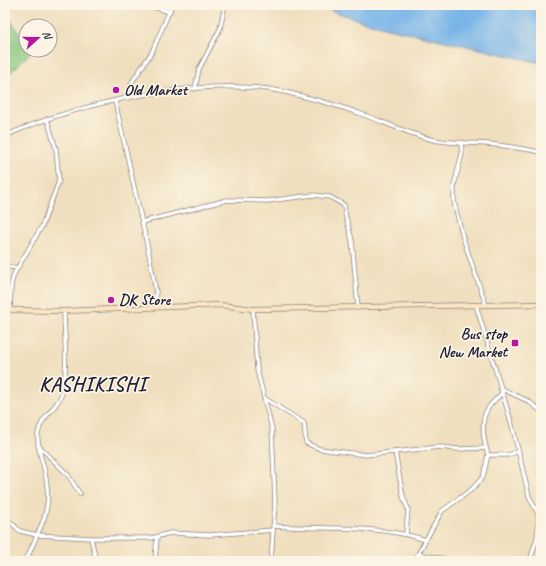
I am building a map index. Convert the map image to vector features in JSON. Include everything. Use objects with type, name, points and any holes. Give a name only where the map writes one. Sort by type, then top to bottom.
[{"type":"main road","points":[[7,310],[64,311],[156,306],[220,305],[253,309],[541,304]]},
{"type":"street","points":[[148,5],[170,12]]},
{"type":"street","points":[[128,98],[132,82],[147,62],[172,5]]},
{"type":"street","points":[[195,89],[199,69],[222,23],[225,5]]},
{"type":"street","points":[[5,136],[47,119],[128,98],[195,89],[235,86],[272,89],[362,114],[431,139],[504,145],[541,152]]},
{"type":"street","points":[[115,101],[142,222],[156,292],[156,306]]},
{"type":"street","points":[[7,310],[11,286],[17,268],[42,226],[59,181],[56,149],[47,119]]},
{"type":"street","points":[[461,142],[462,154],[454,185],[454,202],[463,238],[486,305]]},
{"type":"street","points":[[142,222],[227,200],[286,200],[309,195],[330,197],[344,205],[352,240],[358,308]]},
{"type":"street","points":[[5,266],[17,268]]},
{"type":"street","points":[[476,305],[519,451],[529,496],[539,516],[537,538],[530,561]]},
{"type":"street","points":[[253,309],[257,370],[272,429],[275,494],[270,561]]},
{"type":"street","points":[[26,561],[36,535],[46,516],[48,504],[45,476],[38,445],[38,435],[43,419],[62,395],[64,365],[64,311]]},
{"type":"street","points":[[500,388],[528,401],[541,411]]},
{"type":"street","points":[[414,561],[442,511],[471,490],[483,477],[488,455],[484,422],[485,414],[488,408],[502,393]]},
{"type":"street","points":[[264,398],[304,423],[306,427],[304,441],[309,446],[356,455],[440,447],[458,450],[486,448]]},
{"type":"street","points":[[38,445],[68,476],[80,494]]},
{"type":"street","points":[[488,455],[508,455],[519,451]]},
{"type":"street","points":[[395,452],[403,496],[408,509],[406,534]]},
{"type":"street","points":[[5,517],[20,531],[36,535],[91,538],[152,538],[170,533],[210,535],[273,528],[342,528],[406,534],[426,540]]},
{"type":"street","points":[[155,561],[157,537]]},
{"type":"street","points":[[91,538],[96,561]]},
{"type":"street","points":[[418,554],[455,561]]},
{"type":"green space","points":[[5,12],[18,32],[18,58],[25,58],[5,78]]},
{"type":"water","points":[[315,5],[541,5],[541,63],[371,24]]},
{"type":"place","name":"Old Market","points":[[116,90]]},
{"type":"place","name":"DK Store","points":[[111,300]]},
{"type":"place","name":"Bus stop New Market","points":[[515,343]]},
{"type":"district","name":"KASHIKISHI","points":[[93,384]]}]
